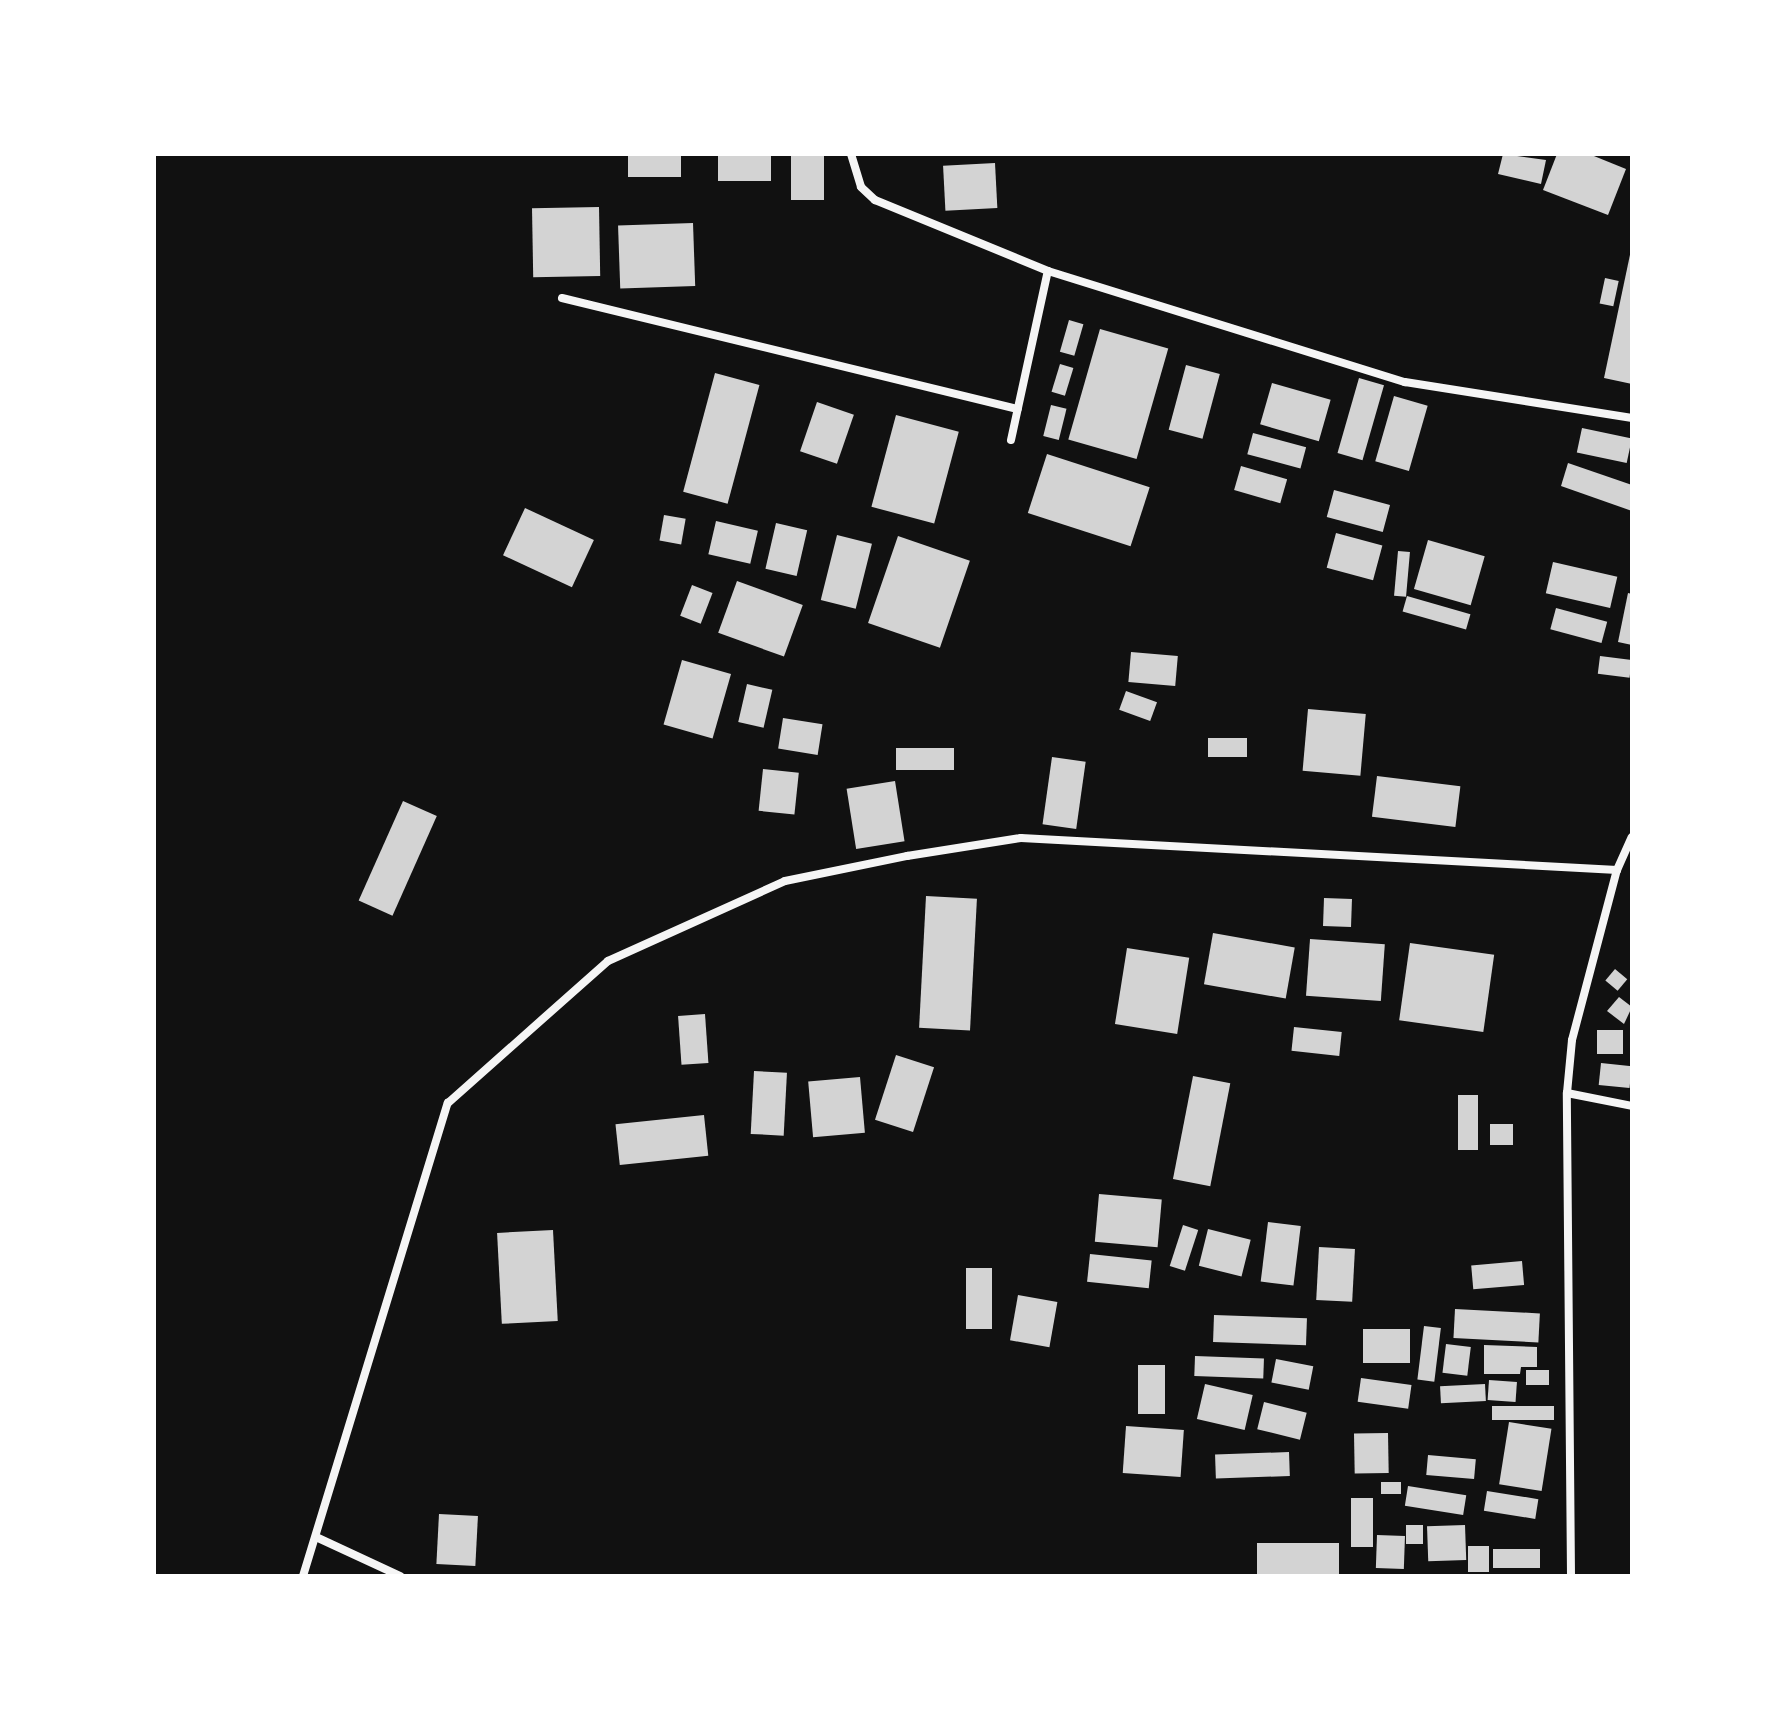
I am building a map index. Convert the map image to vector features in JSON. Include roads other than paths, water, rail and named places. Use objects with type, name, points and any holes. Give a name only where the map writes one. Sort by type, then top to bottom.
[{"type":"street","points":[[851,154],[861,187],[875,200],[1048,271],[1405,382],[1632,418]]},
{"type":"street","points":[[1011,440],[1048,271]]},
{"type":"street","points":[[562,298],[1018,409]]},
{"type":"street","points":[[1571,1576],[1567,1093],[1572,1040],[1617,870],[1632,837]]},
{"type":"street","points":[[303,1576],[448,1103],[608,961],[785,881],[907,856],[1021,838],[1617,870]]},
{"type":"street","points":[[1567,1093],[1632,1106]]},
{"type":"street","points":[[316,1537],[400,1576]]}]
